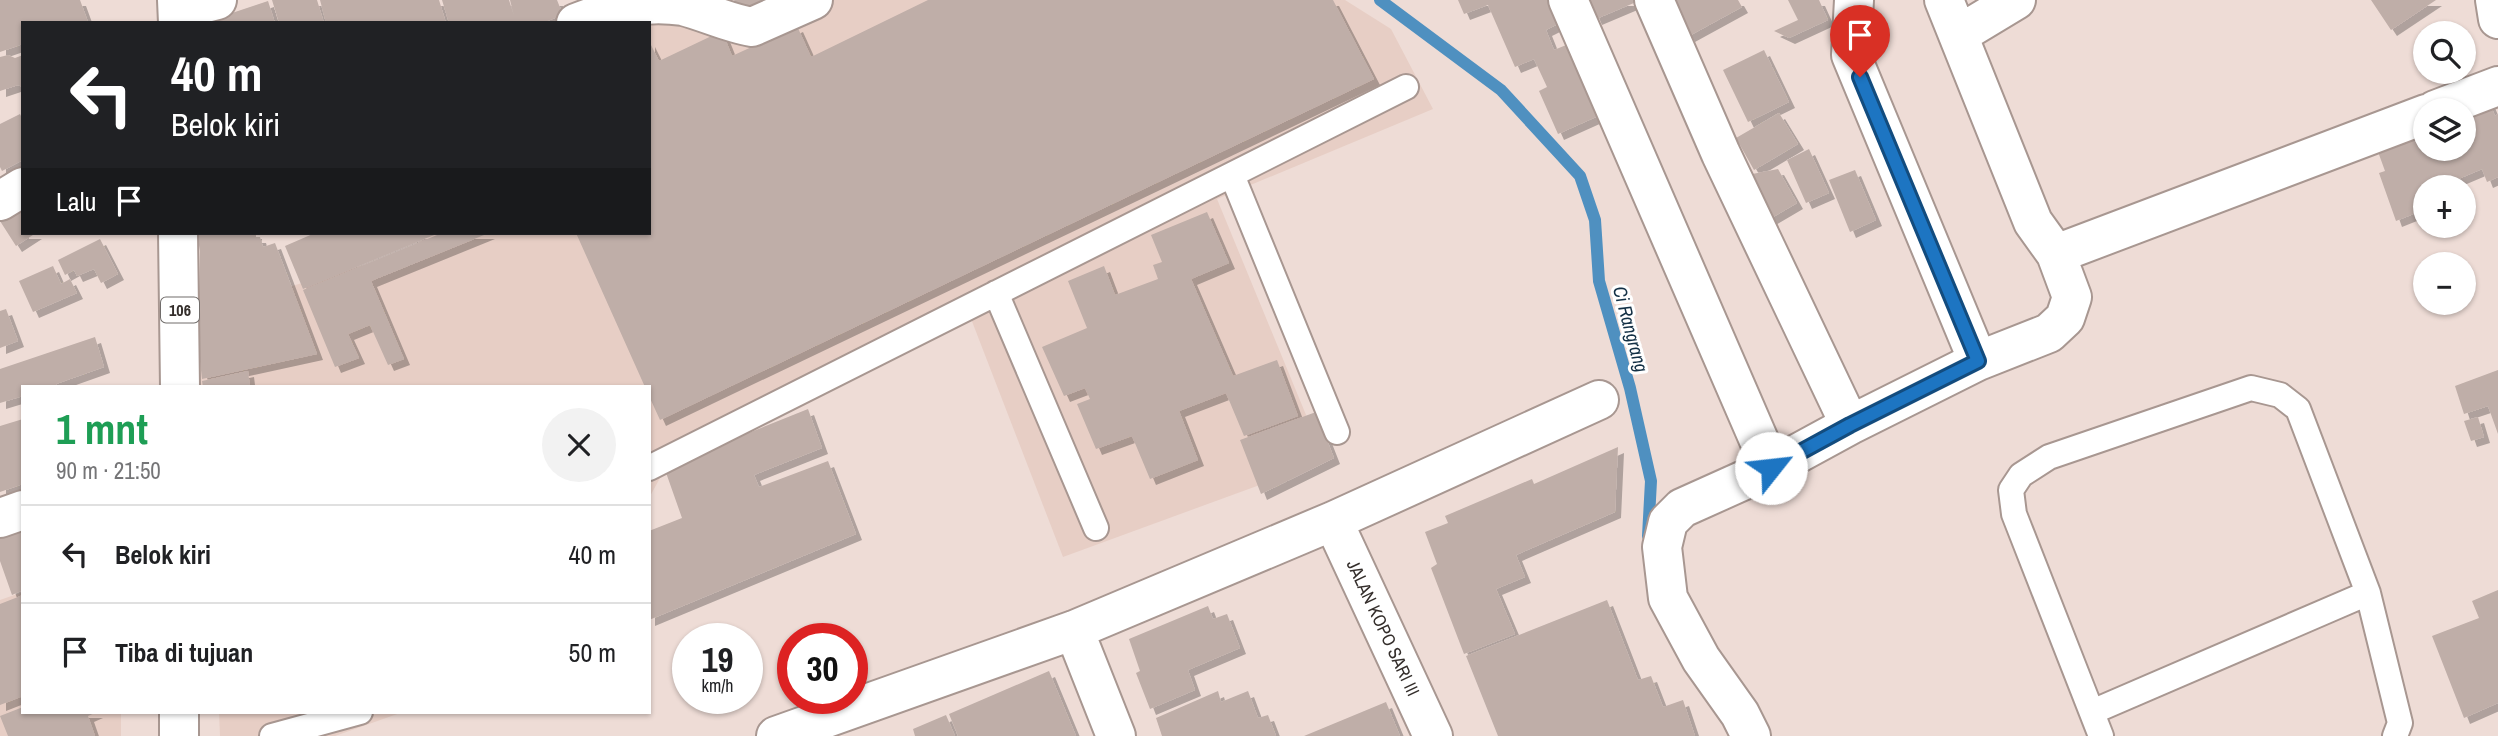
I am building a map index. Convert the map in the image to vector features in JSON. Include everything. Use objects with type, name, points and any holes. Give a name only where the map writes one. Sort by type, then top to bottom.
[{"type":"street","points":[[178,11],[217,0]]},
{"type":"street","points":[[581,21],[627,4],[648,1],[680,5],[752,27],[813,0]]},
{"type":"street","points":[[1568,0],[1771,468]]},
{"type":"street","points":[[1654,0],[1721,154],[1850,425]]},
{"type":"street","points":[[1854,0],[1850,55],[1978,361]]},
{"type":"street","points":[[1751,736],[1740,714],[1701,659],[1668,598],[1662,547],[1668,522],[1682,508],[1771,468],[1978,361],[2049,333],[2065,318],[2072,297],[2056,254],[2034,222],[1944,0]]},
{"type":"street","points":[[1958,35],[2016,0]]},
{"type":"street","points":[[2495,0],[2498,19]]},
{"type":"street","points":[[2466,98],[2498,86]]},
{"type":"street","points":[[2056,254],[2413,119]]},
{"type":"street","points":[[0,201],[21,188]]},
{"type":"street","name":"106","points":[[178,235],[180,385]]},
{"type":"street","points":[[776,736],[1074,630],[1333,520],[1599,400]]},
{"type":"street","points":[[0,518],[21,511]]},
{"type":"street","name":"JALAN KOPO SARI III","points":[[1333,520],[1433,736]]},
{"type":"street","points":[[1074,630],[1116,736]]},
{"type":"street","points":[[179,714],[179,736]]},
{"type":"lane","points":[[651,467],[1406,87]]},
{"type":"lane","points":[[1232,175],[1337,432]]},
{"type":"lane","points":[[996,293],[1096,528]]},
{"type":"lane","points":[[2101,736],[2014,514],[2011,490],[2021,475],[2049,457],[2251,388],[2280,395],[2298,409],[2368,593],[2400,723],[2395,736]]},
{"type":"lane","points":[[2092,712],[2368,593]]},
{"type":"lane","points":[[272,736],[353,714]]},
{"type":"shaded area","points":[[813,0],[1345,0],[1391,29],[1433,109],[1217,199],[1325,461],[1063,557],[968,311],[670,460],[651,494],[651,385],[199,385],[195,314],[392,257],[432,235],[651,235],[651,23],[766,21]]},
{"type":"shaded area","points":[[21,593],[21,714],[121,714],[121,736],[0,736],[0,600]]},
{"type":"shaded area","points":[[219,714],[397,714],[335,736],[220,736]]},
{"type":"building","points":[[0,0],[80,0],[88,21],[21,21],[21,45],[0,52]]},
{"type":"building","points":[[272,0],[317,0],[323,21],[278,21]]},
{"type":"building","points":[[320,0],[439,0],[445,21],[325,21]]},
{"type":"building","points":[[442,0],[509,0],[514,16],[510,0],[557,0],[563,15],[547,21],[448,21]]},
{"type":"building","points":[[734,0],[771,0],[743,16]]},
{"type":"building","points":[[928,0],[1333,0],[1374,79],[660,420],[651,400],[651,385],[644,385],[577,235],[651,235],[651,45],[659,61],[722,31],[732,56],[797,26],[811,57]]},
{"type":"building","points":[[1458,0],[1549,0],[1553,10],[1568,19],[1546,30],[1554,50],[1576,41],[1607,112],[1558,134],[1539,91],[1547,87],[1534,59],[1515,67],[1488,5],[1464,14]]},
{"type":"building","points":[[1588,0],[1641,0],[1596,19]]},
{"type":"building","points":[[1669,0],[1738,0],[1742,7],[1689,36]]},
{"type":"building","points":[[1788,0],[1819,0],[1828,20],[1789,38],[1774,31],[1798,20]]},
{"type":"building","points":[[2371,0],[2436,0],[2391,30]]},
{"type":"building","points":[[268,1],[274,21],[209,21]]},
{"type":"building","points":[[1764,50],[1789,102],[1748,122],[1723,70]]},
{"type":"building","points":[[21,56],[21,86],[0,91],[0,57]]},
{"type":"building","points":[[2489,102],[2495,116],[2498,114],[2498,177],[2487,182],[2482,169],[2468,175],[2413,175],[2413,214],[2396,221],[2379,173],[2385,171],[2377,149],[2413,134],[2413,161],[2476,161],[2476,108]]},
{"type":"building","points":[[1779,113],[1798,144],[1754,170],[1736,138]]},
{"type":"building","points":[[20,114],[21,116],[21,161],[2,171],[0,167],[0,124]]},
{"type":"building","points":[[1809,149],[1829,193],[1806,203],[1787,160]]},
{"type":"building","points":[[1778,169],[1797,203],[1768,220],[1742,176]]},
{"type":"building","points":[[1855,170],[1876,220],[1850,232],[1829,180]]},
{"type":"building","points":[[21,199],[21,235],[33,235],[16,246],[0,221],[0,212]]},
{"type":"building","points":[[1207,212],[1229,263],[1191,279],[1233,376],[1277,360],[1298,416],[1244,436],[1226,393],[1179,411],[1198,460],[1150,479],[1132,436],[1096,449],[1077,404],[1090,399],[1085,388],[1064,396],[1042,347],[1087,328],[1068,281],[1104,266],[1115,295],[1158,279],[1153,265],[1162,262],[1151,235]]},
{"type":"building","points":[[197,235],[256,235],[260,237],[263,247],[275,243],[317,354],[202,379],[198,343],[200,251]]},
{"type":"building","points":[[310,235],[434,235],[303,289],[285,246]]},
{"type":"building","points":[[437,235],[484,235],[371,281],[404,359],[388,365],[370,325],[348,334],[359,358],[335,367],[303,290]]},
{"type":"building","points":[[100,239],[118,274],[101,283],[94,269],[77,276],[74,270],[65,275],[58,260]]},
{"type":"building","points":[[53,266],[61,284],[70,279],[77,293],[33,312],[19,281]]},
{"type":"building","points":[[6,309],[18,341],[0,348],[0,311]]},
{"type":"building","points":[[95,337],[104,367],[56,385],[21,385],[21,397],[0,403],[0,369]]},
{"type":"building","points":[[2498,370],[2498,434],[2488,406],[2464,414],[2455,386]]},
{"type":"building","points":[[248,371],[250,385],[203,385],[202,381]]},
{"type":"building","points":[[808,409],[822,448],[754,475],[759,487],[828,461],[856,534],[651,619],[651,530],[682,518],[664,467]]},
{"type":"building","points":[[1316,412],[1334,458],[1261,494],[1240,440]]},
{"type":"building","points":[[2478,417],[2484,437],[2471,441],[2464,421]]},
{"type":"building","points":[[21,420],[21,485],[0,492],[0,426]]},
{"type":"building","points":[[1618,447],[1615,512],[1516,555],[1525,577],[1496,589],[1515,634],[1464,654],[1431,568],[1437,564],[1425,532],[1448,523],[1445,516],[1532,479],[1534,484]]},
{"type":"building","points":[[21,513],[21,591],[12,595],[0,561],[0,520]]},
{"type":"building","points":[[2498,590],[2498,703],[2464,718],[2432,636],[2479,618],[2472,601]]},
{"type":"building","points":[[21,596],[21,697],[0,705],[0,604]]},
{"type":"building","points":[[1607,600],[1638,680],[1651,676],[1663,707],[1683,700],[1695,736],[1498,736],[1466,656]]},
{"type":"building","points":[[1208,606],[1213,619],[1227,614],[1240,648],[1188,670],[1195,690],[1150,709],[1136,673],[1140,671],[1129,639]]},
{"type":"building","points":[[1049,671],[1076,736],[958,736],[949,714]]},
{"type":"building","points":[[1218,691],[1221,702],[1248,691],[1258,718],[1268,715],[1276,736],[1162,736],[1156,718]]},
{"type":"building","points":[[1386,702],[1400,736],[1304,736]]},
{"type":"building","points":[[21,708],[21,714],[92,714],[88,716],[95,736],[8,736],[0,716]]},
{"type":"building","points":[[946,715],[955,736],[915,736],[913,729]]},
{"type":"waterway","name":"Ci Rangrang","points":[[1380,0],[1501,90],[1580,176],[1595,220],[1599,281],[1630,388],[1651,481],[1648,536]]},
{"type":"route","points":[[1771,468],[1978,361],[1860,77]]}]
